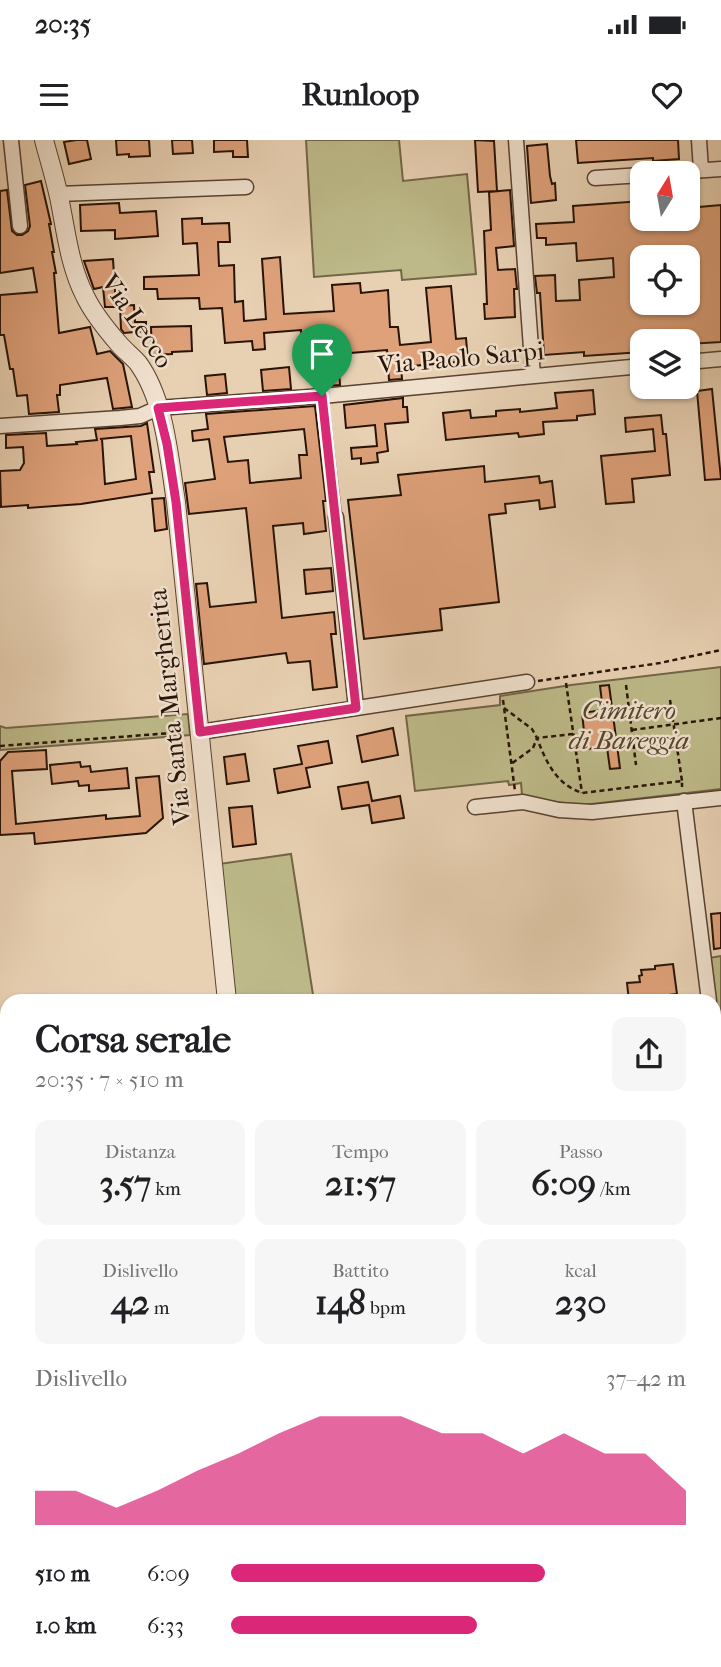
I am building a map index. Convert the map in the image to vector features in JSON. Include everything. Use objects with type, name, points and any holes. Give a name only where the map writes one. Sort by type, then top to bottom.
[{"type":"street","points":[[10,140],[20,226]]},
{"type":"street","name":"Via Lecco","points":[[44,140],[72,263],[85,296],[94,312],[137,362],[151,387],[158,408]]},
{"type":"street","points":[[516,140],[533,376]]},
{"type":"street","points":[[699,140],[701,170],[721,169]]},
{"type":"street","points":[[595,178],[630,176]]},
{"type":"street","points":[[58,194],[246,187]]},
{"type":"street","points":[[700,361],[721,359]]},
{"type":"street","name":"Via Paolo Sarpi","points":[[0,425],[140,416],[158,408],[322,396],[630,367]]},
{"type":"street","points":[[322,396],[356,708]]},
{"type":"street","name":"Via Santa Margherita","points":[[158,408],[176,502],[196,732],[226,994]]},
{"type":"street","points":[[196,732],[527,682]]},
{"type":"street","points":[[475,807],[523,802],[559,810],[592,812],[721,798]]},
{"type":"street","points":[[684,801],[708,994]]},
{"type":"path","points":[[527,682],[660,663],[721,650]]},
{"type":"path","points":[[566,683],[582,793]]},
{"type":"path","points":[[626,685],[636,765]]},
{"type":"path","points":[[502,686],[516,802]]},
{"type":"path","points":[[670,700],[684,801]]},
{"type":"path","points":[[504,708],[532,729],[546,762],[568,788],[582,793],[682,781]]},
{"type":"path","points":[[632,730],[721,718]]},
{"type":"path","points":[[0,746],[196,732]]},
{"type":"path","points":[[537,738],[573,734]]},
{"type":"path","points":[[511,764],[533,748],[537,738]]},
{"type":"green space","points":[[306,140],[399,140],[403,181],[467,174],[476,274],[402,280],[401,270],[314,277]]},
{"type":"green space","name":"Cimitero di Bareggia","points":[[721,667],[721,789],[583,805],[522,795],[521,783],[509,785],[508,781],[415,791],[406,716],[500,705],[500,696]]},
{"type":"green space","points":[[188,714],[190,735],[0,750],[0,726],[6,728]]},
{"type":"green space","points":[[291,854],[313,994],[235,994],[219,864]]},
{"type":"green space","points":[[721,956],[721,994],[713,994],[709,958]]},
{"type":"building","points":[[87,140],[91,159],[69,164],[64,142]]},
{"type":"building","points":[[116,140],[149,140],[150,156],[117,155]]},
{"type":"building","points":[[172,140],[192,140],[193,153],[173,154]]},
{"type":"building","points":[[214,140],[247,140],[248,157],[233,157],[233,151],[214,152]]},
{"type":"building","points":[[475,140],[494,141],[497,191],[478,192]]},
{"type":"building","points":[[576,140],[678,140],[679,159],[578,163]]},
{"type":"building","points":[[547,144],[550,176],[552,184],[555,183],[556,200],[531,203],[527,146]]},
{"type":"building","points":[[41,181],[51,224],[59,333],[90,327],[97,354],[110,351],[123,364],[132,407],[113,409],[107,378],[60,385],[60,395],[57,395],[59,412],[29,414],[27,395],[17,396],[4,335],[0,335],[0,295],[37,292],[33,268],[0,273],[0,191],[7,190],[12,231],[22,235],[30,226],[25,185]]},
{"type":"building","points":[[510,190],[514,246],[496,248],[498,270],[515,269],[515,317],[485,319],[484,304],[487,304],[484,231],[491,230],[489,192]]},
{"type":"building","points":[[630,202],[630,231],[700,231],[700,207],[721,205],[721,342],[700,343],[700,329],[630,329],[630,353],[544,355],[540,293],[537,293],[535,276],[555,275],[556,301],[580,300],[579,280],[614,277],[613,258],[577,261],[576,243],[546,245],[546,238],[537,238],[536,224],[574,222],[573,206]]},
{"type":"building","points":[[119,203],[120,213],[156,211],[158,236],[115,239],[115,230],[81,231],[80,205]]},
{"type":"building","points":[[202,218],[202,224],[229,223],[230,242],[218,242],[219,266],[234,265],[235,302],[243,301],[244,321],[266,319],[262,259],[280,257],[284,314],[334,311],[332,285],[360,283],[361,293],[388,290],[390,327],[398,327],[400,345],[431,342],[426,288],[451,286],[456,339],[466,338],[468,361],[401,367],[402,379],[389,380],[387,350],[338,354],[340,385],[327,386],[326,369],[303,370],[301,330],[264,333],[265,349],[253,350],[252,341],[225,343],[222,308],[200,309],[199,298],[158,299],[157,289],[144,289],[144,277],[199,275],[197,243],[183,244],[182,219]]},
{"type":"building","points":[[113,259],[116,307],[105,307],[103,287],[94,289],[84,261]]},
{"type":"building","points":[[134,305],[135,322],[146,322],[146,331],[124,333],[121,329],[120,306]]},
{"type":"building","points":[[191,326],[192,351],[152,355],[151,327]]},
{"type":"building","points":[[289,367],[291,389],[263,391],[261,370]]},
{"type":"building","points":[[225,374],[227,393],[207,395],[205,376]]},
{"type":"building","points":[[712,389],[721,479],[705,480],[698,399],[700,399],[700,391]]},
{"type":"building","points":[[593,390],[595,414],[577,416],[577,420],[543,422],[544,434],[519,437],[518,433],[446,440],[443,413],[470,410],[471,418],[496,416],[496,411],[520,409],[520,412],[557,408],[555,393]]},
{"type":"building","points":[[403,398],[408,422],[385,424],[388,451],[377,453],[378,462],[361,464],[361,458],[352,459],[351,448],[377,446],[375,425],[346,428],[344,405]]},
{"type":"building","points":[[315,406],[326,501],[323,501],[326,531],[304,534],[303,523],[273,526],[282,618],[334,612],[336,634],[331,634],[337,687],[313,690],[310,661],[288,663],[286,653],[204,664],[196,584],[207,583],[210,607],[256,602],[246,508],[189,514],[185,483],[215,479],[209,439],[193,441],[192,431],[208,429],[206,414]],"holes":[[[304,429],[307,455],[299,455],[301,478],[250,483],[248,460],[228,462],[224,437]]]},
{"type":"building","points":[[661,415],[663,434],[666,434],[670,475],[632,479],[634,502],[606,504],[601,456],[655,451],[653,429],[626,432],[625,418]]},
{"type":"building","points":[[147,423],[154,472],[149,472],[152,493],[81,504],[1,507],[0,471],[20,470],[24,463],[23,447],[6,448],[6,435],[46,433],[47,446],[77,444],[76,442],[97,440],[95,429],[141,426]],"holes":[[[131,436],[136,479],[105,484],[100,439]]]},
{"type":"building","points":[[484,466],[485,482],[539,476],[540,483],[552,481],[555,507],[540,509],[539,500],[505,504],[506,513],[489,515],[499,602],[440,609],[442,630],[364,639],[348,500],[401,495],[398,475]]},
{"type":"building","points":[[164,498],[167,529],[155,531],[152,499]]},
{"type":"building","points":[[331,568],[333,591],[306,594],[304,570]]},
{"type":"building","points":[[609,685],[620,768],[610,769],[607,747],[586,749],[582,713],[603,710],[600,686]]},
{"type":"building","points":[[393,728],[398,755],[362,762],[357,736]]},
{"type":"building","points":[[328,741],[332,763],[306,768],[310,787],[278,793],[274,769],[302,764],[298,746]]},
{"type":"building","points":[[46,750],[47,769],[12,771],[16,824],[106,815],[106,819],[140,816],[136,778],[159,776],[163,818],[146,833],[35,844],[34,833],[0,835],[0,761],[8,752]]},
{"type":"building","points":[[245,754],[249,781],[227,784],[224,757]]},
{"type":"building","points":[[80,762],[81,767],[90,766],[91,772],[127,768],[129,788],[89,791],[89,785],[79,786],[78,781],[52,784],[50,765]]},
{"type":"building","points":[[368,782],[372,801],[400,796],[404,818],[372,823],[369,805],[342,809],[338,787]]},
{"type":"building","points":[[252,806],[256,844],[233,847],[229,808]]},
{"type":"building","points":[[721,913],[721,948],[714,949],[711,914]]},
{"type":"building","points":[[673,964],[677,994],[628,994],[627,983],[640,982],[641,970],[655,969],[655,966]]},
{"type":"route","points":[[322,396],[356,708],[200,732],[176,502],[158,408],[322,396]]}]
